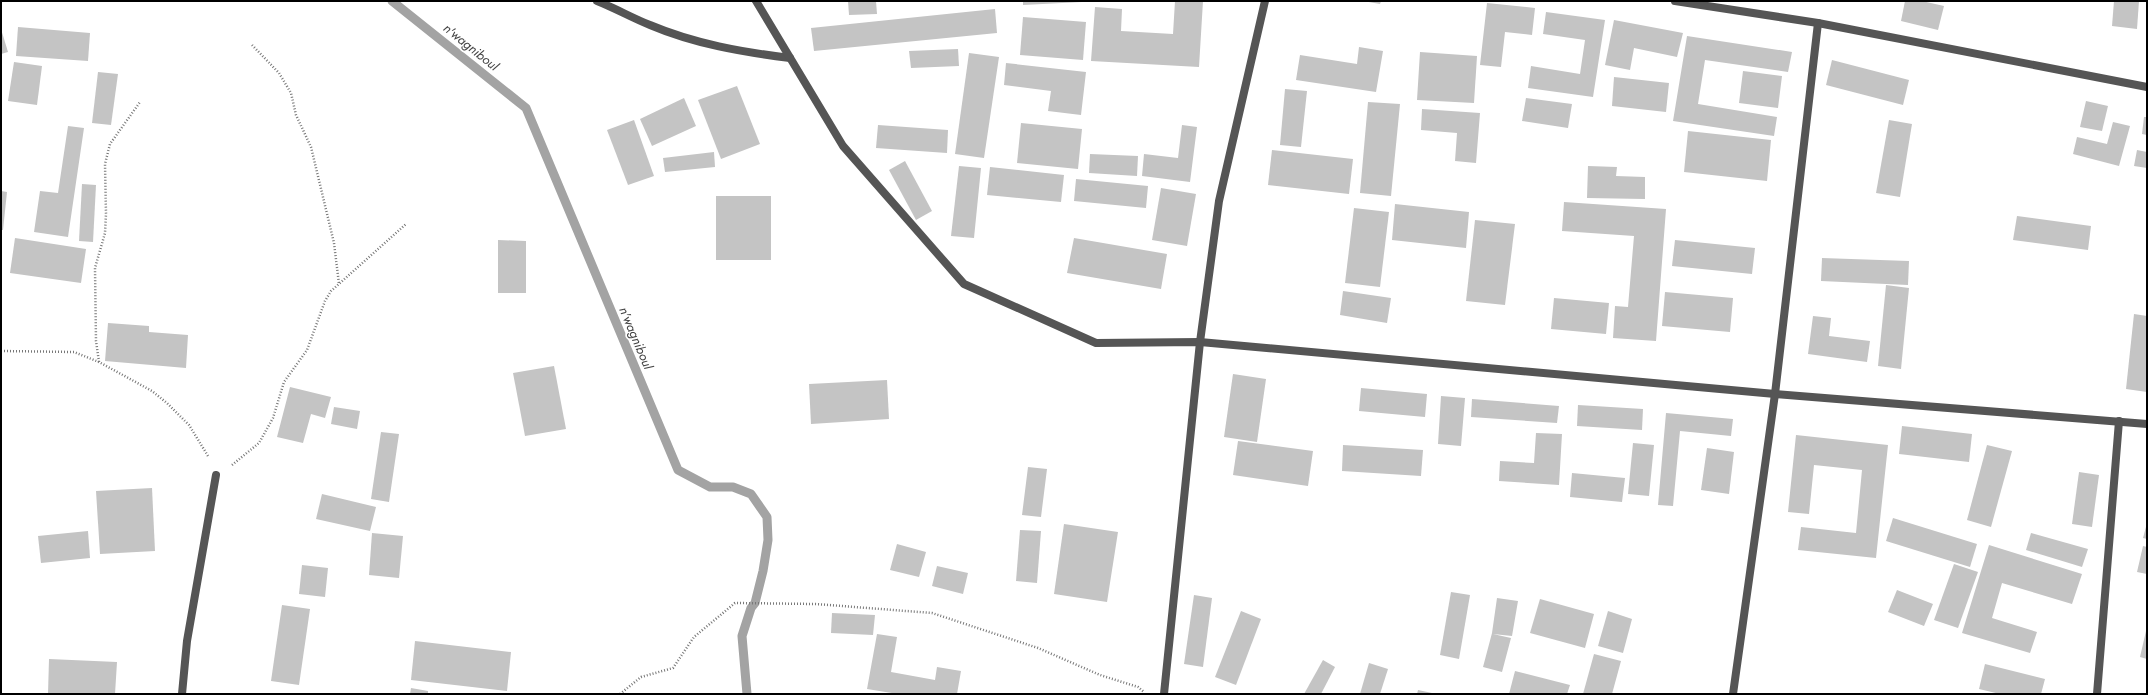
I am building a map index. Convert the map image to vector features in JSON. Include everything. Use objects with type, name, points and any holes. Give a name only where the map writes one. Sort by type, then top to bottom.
[{"type":"street","points":[[597,1],[650,25],[699,42],[742,52],[790,58]]},
{"type":"street","points":[[756,1],[843,146],[964,284],[1096,343],[1200,342],[1775,394],[2147,424]]},
{"type":"street","points":[[1164,694],[1200,342],[1219,201],[1265,1]]},
{"type":"street","points":[[1676,1],[1818,23],[2147,87]]},
{"type":"street","points":[[1733,694],[1775,394],[1818,23]]},
{"type":"street","points":[[2097,694],[2119,421]]},
{"type":"street","points":[[182,694],[187,640],[216,475]]},
{"type":"path","points":[[252,45],[279,73],[291,93],[296,115],[311,147],[334,242],[339,284]]},
{"type":"path","points":[[100,362],[96,334],[95,268],[105,233],[105,164],[110,144],[140,102]]},
{"type":"path","points":[[1,351],[74,352],[100,362],[152,391],[167,403],[189,425],[205,449],[216,475],[240,460],[259,443],[273,418],[284,382],[307,350],[325,301],[339,284],[406,224]]},
{"type":"path","points":[[620,694],[641,677],[673,668],[694,637],[735,603],[816,604],[932,613],[1038,648],[1100,675],[1138,687],[1146,694]]},
{"type":"building","points":[[848,1],[876,1],[877,14],[849,15]]},
{"type":"building","points":[[1023,1],[1082,1],[1082,2],[1023,5]]},
{"type":"building","points":[[1175,1],[1203,1],[1199,67],[1091,61],[1095,7],[1122,9],[1121,31],[1173,34]]},
{"type":"building","points":[[1363,1],[1381,1],[1380,4]]},
{"type":"building","points":[[1905,1],[1922,1],[1944,6],[1938,30],[1901,21]]},
{"type":"building","points":[[2114,1],[2139,1],[2137,29],[2112,26]]},
{"type":"building","points":[[1487,3],[1535,8],[1532,35],[1505,32],[1501,67],[1480,65]]},
{"type":"building","points":[[995,9],[997,33],[814,51],[811,28]]},
{"type":"building","points":[[1546,12],[1605,20],[1593,97],[1528,88],[1531,66],[1580,74],[1585,40],[1543,34]]},
{"type":"building","points":[[1023,17],[1086,22],[1083,60],[1020,55]]},
{"type":"building","points":[[1614,20],[1683,33],[1677,57],[1634,48],[1630,70],[1605,65]]},
{"type":"building","points":[[18,27],[90,33],[88,61],[16,56]]},
{"type":"building","points":[[1,29],[8,52],[1,54]]},
{"type":"building","points":[[1687,36],[1792,52],[1788,72],[1705,60],[1698,104],[1777,117],[1774,136],[1673,121]]},
{"type":"building","points":[[1359,47],[1383,51],[1376,92],[1296,80],[1300,55],[1357,64]]},
{"type":"building","points":[[958,49],[959,66],[911,68],[909,51]]},
{"type":"building","points":[[1420,52],[1477,56],[1474,103],[1417,100]]},
{"type":"building","points":[[969,53],[999,57],[984,158],[955,154]]},
{"type":"building","points":[[1832,60],[1909,80],[1903,105],[1826,85]]},
{"type":"building","points":[[14,62],[42,66],[37,105],[8,101]]},
{"type":"building","points":[[1006,63],[1086,72],[1081,115],[1048,111],[1051,91],[1004,85]]},
{"type":"building","points":[[1743,71],[1782,76],[1778,108],[1739,103]]},
{"type":"building","points":[[98,72],[118,74],[111,125],[92,123]]},
{"type":"building","points":[[1614,77],[1669,83],[1666,112],[1612,106]]},
{"type":"building","points":[[737,86],[760,144],[721,159],[698,100]]},
{"type":"building","points":[[1285,89],[1307,91],[1301,147],[1280,145]]},
{"type":"building","points":[[684,98],[696,126],[652,146],[640,119]]},
{"type":"building","points":[[1526,98],[1572,104],[1568,128],[1522,121]]},
{"type":"building","points":[[2086,101],[2108,106],[2102,131],[2080,127]]},
{"type":"building","points":[[1368,102],[1400,104],[1391,196],[1360,193]]},
{"type":"building","points":[[1422,109],[1480,113],[1476,163],[1455,161],[1457,133],[1421,130]]},
{"type":"building","points":[[2144,117],[2147,117],[2147,135],[2142,134]]},
{"type":"building","points":[[634,120],[654,176],[628,185],[607,130]]},
{"type":"building","points":[[1889,120],[1912,124],[1900,197],[1876,193]]},
{"type":"building","points":[[2113,122],[2130,126],[2119,166],[2073,154],[2077,137],[2107,144]]},
{"type":"building","points":[[1021,123],[1082,129],[1078,169],[1017,163]]},
{"type":"building","points":[[878,125],[948,130],[947,153],[876,148]]},
{"type":"building","points":[[1182,125],[1197,127],[1190,182],[1142,176],[1144,154],[1178,158]]},
{"type":"building","points":[[68,126],[84,128],[68,237],[34,232],[40,191],[58,193]]},
{"type":"building","points":[[1688,131],[1771,140],[1767,181],[1684,172]]},
{"type":"building","points":[[1272,150],[1353,159],[1349,194],[1268,185]]},
{"type":"building","points":[[2137,150],[2147,152],[2147,168],[2134,166]]},
{"type":"building","points":[[714,152],[715,167],[665,172],[663,158]]},
{"type":"building","points":[[1090,154],[1138,156],[1137,176],[1089,173]]},
{"type":"building","points":[[905,161],[932,211],[916,220],[889,170]]},
{"type":"building","points":[[959,166],[981,168],[974,238],[951,236]]},
{"type":"building","points":[[1588,166],[1617,167],[1616,176],[1645,177],[1645,199],[1587,198]]},
{"type":"building","points":[[990,167],[1064,175],[1061,202],[987,195]]},
{"type":"building","points":[[1076,179],[1148,186],[1146,208],[1074,201]]},
{"type":"building","points":[[82,184],[96,185],[93,242],[79,241]]},
{"type":"building","points":[[1161,188],[1196,194],[1187,246],[1152,240]]},
{"type":"building","points":[[1,191],[7,192],[3,230],[1,230]]},
{"type":"building","points":[[716,196],[771,196],[771,260],[716,260]]},
{"type":"building","points":[[1564,202],[1666,209],[1656,341],[1613,338],[1615,306],[1628,307],[1634,236],[1562,231]]},
{"type":"building","points":[[1395,204],[1469,212],[1466,248],[1392,240]]},
{"type":"building","points":[[1354,208],[1389,212],[1380,287],[1345,283]]},
{"type":"building","points":[[2017,216],[2091,226],[2088,250],[2013,240]]},
{"type":"building","points":[[1475,220],[1515,224],[1505,305],[1466,301]]},
{"type":"building","points":[[15,238],[86,249],[81,283],[10,273]]},
{"type":"building","points":[[1074,238],[1167,254],[1161,289],[1067,273]]},
{"type":"building","points":[[498,240],[526,241],[526,293],[498,293]]},
{"type":"building","points":[[1675,240],[1755,248],[1752,274],[1672,266]]},
{"type":"building","points":[[1822,258],[1909,261],[1908,285],[1821,281]]},
{"type":"building","points":[[1886,285],[1909,288],[1901,369],[1878,366]]},
{"type":"building","points":[[1343,291],[1391,298],[1387,323],[1340,315]]},
{"type":"building","points":[[1665,292],[1733,298],[1730,332],[1662,326]]},
{"type":"building","points":[[1554,298],[1609,303],[1606,334],[1551,329]]},
{"type":"building","points":[[2134,314],[2147,316],[2147,392],[2126,389]]},
{"type":"building","points":[[1813,316],[1831,318],[1829,336],[1870,341],[1867,362],[1808,354]]},
{"type":"building","points":[[108,323],[149,326],[149,332],[188,335],[186,368],[105,361]]},
{"type":"building","points":[[554,366],[566,429],[525,436],[513,373]]},
{"type":"building","points":[[1233,374],[1266,379],[1257,442],[1224,437]]},
{"type":"building","points":[[887,380],[889,419],[811,424],[809,384]]},
{"type":"building","points":[[290,387],[331,397],[325,418],[311,414],[303,443],[277,437]]},
{"type":"building","points":[[1361,388],[1427,394],[1425,417],[1359,411]]},
{"type":"building","points":[[1441,396],[1465,398],[1461,446],[1438,444]]},
{"type":"building","points":[[1472,399],[1559,406],[1557,423],[1471,417]]},
{"type":"building","points":[[1578,405],[1643,409],[1642,430],[1577,426]]},
{"type":"building","points":[[334,407],[360,411],[357,429],[331,424]]},
{"type":"building","points":[[1666,413],[1733,419],[1731,436],[1680,431],[1673,506],[1658,505]]},
{"type":"building","points":[[1902,426],[1972,434],[1969,462],[1899,454]]},
{"type":"building","points":[[381,432],[399,434],[389,502],[371,499]]},
{"type":"building","points":[[1536,433],[1562,434],[1559,485],[1499,481],[1500,461],[1534,463]]},
{"type":"building","points":[[1796,435],[1888,445],[1876,558],[1798,550],[1801,527],[1856,533],[1862,470],[1814,465],[1809,514],[1788,512]]},
{"type":"building","points":[[1238,441],[1313,451],[1308,486],[1233,475]]},
{"type":"building","points":[[1633,443],[1654,445],[1649,496],[1628,494]]},
{"type":"building","points":[[1343,445],[1423,450],[1421,476],[1342,471]]},
{"type":"building","points":[[1987,445],[2012,451],[1991,527],[1967,520]]},
{"type":"building","points":[[1707,448],[1734,452],[1729,494],[1701,490]]},
{"type":"building","points":[[1028,467],[1047,469],[1041,517],[1022,515]]},
{"type":"building","points":[[2079,472],[2099,475],[2092,527],[2072,524]]},
{"type":"building","points":[[1572,473],[1625,478],[1622,502],[1570,497]]},
{"type":"building","points":[[152,488],[155,551],[100,554],[96,491]]},
{"type":"building","points":[[322,494],[376,507],[370,531],[316,519]]},
{"type":"building","points":[[1893,518],[1977,544],[1970,567],[1886,541]]},
{"type":"building","points":[[2147,523],[2147,539],[2143,538]]},
{"type":"building","points":[[1064,524],[1118,532],[1107,602],[1054,594]]},
{"type":"building","points":[[1020,530],[1041,531],[1037,583],[1016,581]]},
{"type":"building","points":[[88,531],[90,558],[41,563],[38,536]]},
{"type":"building","points":[[372,533],[403,536],[399,578],[369,575]]},
{"type":"building","points":[[2031,533],[2088,549],[2082,567],[2026,550]]},
{"type":"building","points":[[897,544],[926,552],[919,577],[890,570]]},
{"type":"building","points":[[1989,545],[2082,574],[2072,604],[2002,583],[1992,618],[2037,632],[2030,653],[1962,633]]},
{"type":"building","points":[[2143,546],[2147,547],[2147,574],[2137,572]]},
{"type":"building","points":[[1954,564],[1978,572],[1958,628],[1934,620]]},
{"type":"building","points":[[302,565],[328,568],[325,597],[299,594]]},
{"type":"building","points":[[937,566],[968,573],[963,594],[932,586]]},
{"type":"building","points":[[1897,590],[1933,604],[1924,626],[1888,612]]},
{"type":"building","points":[[1451,592],[1470,595],[1459,659],[1440,655]]},
{"type":"building","points":[[1194,595],[1212,598],[1203,667],[1184,664]]},
{"type":"building","points":[[1497,598],[1518,601],[1512,636],[1493,634],[1511,638],[1502,672],[1483,667],[1492,633]]},
{"type":"building","points":[[1540,599],[1594,614],[1585,648],[1530,633]]},
{"type":"building","points":[[282,605],[310,609],[299,685],[271,681]]},
{"type":"building","points":[[1241,611],[1261,619],[1236,685],[1215,677]]},
{"type":"building","points":[[1608,611],[1632,619],[1623,653],[1598,646]]},
{"type":"building","points":[[832,613],[875,615],[873,635],[831,633]]},
{"type":"building","points":[[2147,631],[2147,659],[2140,657]]},
{"type":"building","points":[[877,634],[897,637],[891,672],[935,680],[937,667],[961,671],[957,694],[898,694],[867,689]]},
{"type":"building","points":[[415,641],[511,652],[507,691],[411,680]]},
{"type":"building","points":[[1594,654],[1621,661],[1612,694],[1583,694]]},
{"type":"building","points":[[49,659],[117,662],[115,694],[48,694]]},
{"type":"building","points":[[1323,660],[1335,667],[1321,694],[1304,694]]},
{"type":"building","points":[[1369,663],[1388,669],[1380,694],[1360,694]]},
{"type":"building","points":[[1985,664],[2045,679],[2041,694],[2000,694],[1979,689]]},
{"type":"building","points":[[1515,671],[1570,685],[1567,694],[1509,694]]},
{"type":"building","points":[[411,688],[428,691],[428,694],[410,694]]},
{"type":"building","points":[[1418,690],[1432,693],[1432,694],[1417,694]]},
{"type":"waterway","name":"n'wagniboul","points":[[392,1],[526,108],[678,470],[710,487],[733,487],[751,494],[767,517],[768,540],[763,571],[755,603],[751,608],[742,636],[747,694]]}]
